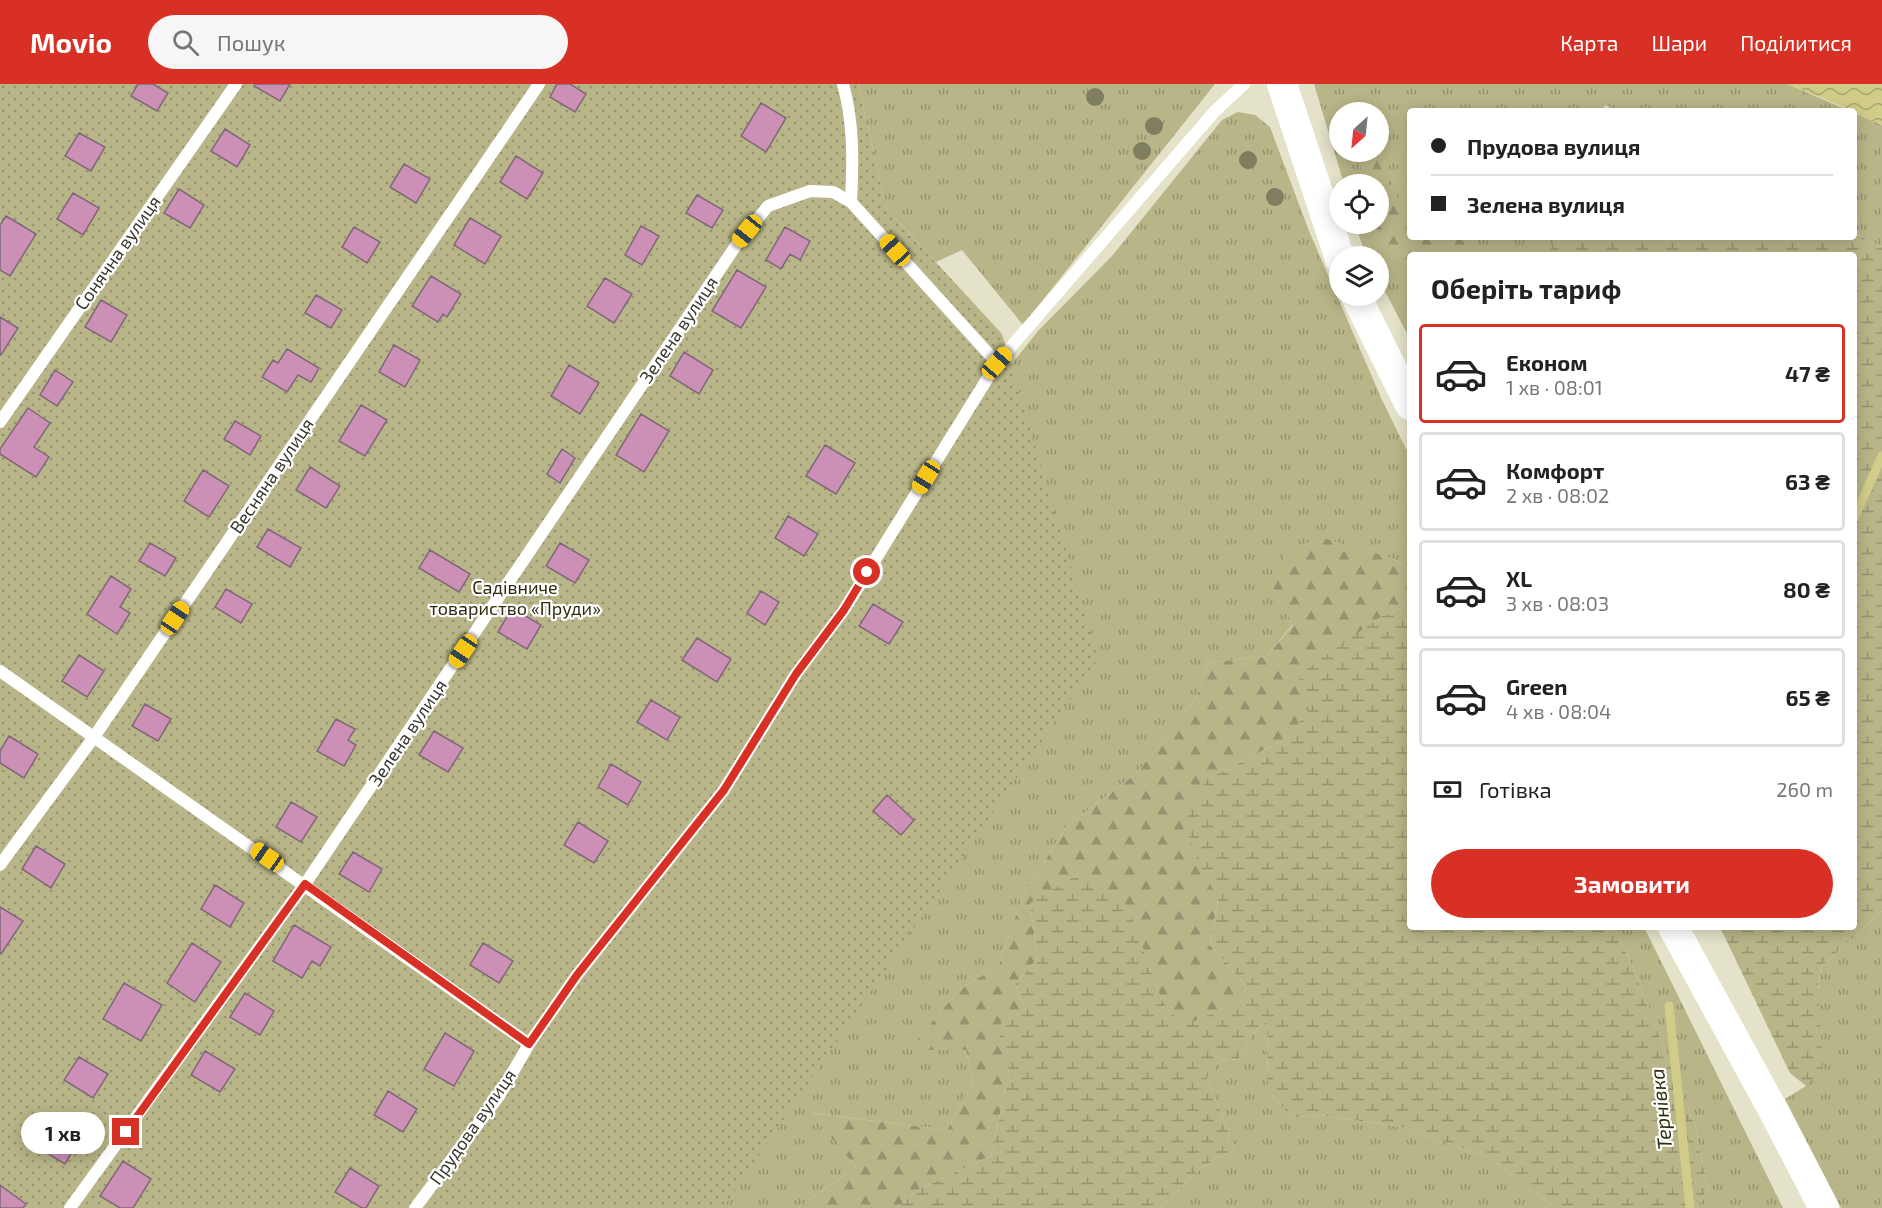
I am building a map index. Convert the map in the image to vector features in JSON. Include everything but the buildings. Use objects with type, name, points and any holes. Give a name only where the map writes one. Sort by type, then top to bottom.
[{"type":"street","points":[[1281,84],[1336,246]]},
{"type":"street","points":[[1361,306],[1407,399]]},
{"type":"street","points":[[1675,930],[1824,1208]]},
{"type":"lane","name":"Сонячна вулиця","points":[[0,422],[236,84]]},
{"type":"lane","name":"Весняна вулиця","points":[[0,866],[94,737],[539,84]]},
{"type":"lane","points":[[843,84],[849,104],[853,148],[851,202],[997,363]]},
{"type":"lane","name":"Прудова вулиця","points":[[415,1208],[499,1096],[529,1044],[577,975],[724,790],[796,674],[844,610],[997,363],[1215,111],[1244,84]]},
{"type":"lane","name":"Зелена вулиця","points":[[70,1208],[305,884],[737,244],[768,206],[810,191],[833,192],[851,202]]},
{"type":"lane","points":[[0,671],[529,1044]]},
{"type":"green space","name":"Садівниче товариство «Пруди»","points":[[0,84],[858,84],[886,208],[1002,334],[1098,659],[723,1208],[0,1208]]},
{"type":"green space","points":[[858,84],[1215,84],[1023,325],[962,250],[936,262],[886,208]]},
{"type":"green space","points":[[1314,84],[1787,84],[1843,108],[1611,108],[1605,105],[1604,108],[1407,108],[1407,240],[1556,240],[1550,252],[1407,252],[1407,333],[1389,299],[1389,246],[1363,246],[1358,234],[1389,234],[1389,174],[1341,174],[1337,162],[1389,162],[1389,102],[1329,102],[1329,134]]},
{"type":"green space","points":[[1238,112],[1255,115],[1270,127],[1329,277],[1329,306],[1341,306],[1407,451],[1407,568],[1392,558],[1268,580],[1293,624],[1267,656],[1208,663],[1196,698],[1137,773],[1066,827],[1022,898],[999,965],[959,990],[909,1049],[966,1050],[973,1083],[947,1130],[811,1113],[856,1167],[798,1208],[435,1208],[1011,365],[1038,331],[1112,256],[1222,120]]},
{"type":"green space","points":[[1857,114],[1882,125],[1882,247],[1857,234]]},
{"type":"green space","points":[[1362,162],[1388,162],[1393,190],[1407,206],[1407,240],[1463,240],[1470,252],[1407,252],[1407,275],[1389,263],[1389,246],[1371,246],[1368,234],[1389,234],[1389,174],[1360,174]]},
{"type":"green space","points":[[1857,234],[1882,247],[1882,911],[1821,967],[1818,988],[1823,1068],[1806,1086],[1790,1073],[1721,930],[1857,930],[1857,252],[1549,252],[1555,240],[1857,240]]},
{"type":"green space","points":[[1323,538],[1392,558],[1407,568],[1407,606],[1382,616],[1288,738],[1207,779],[1218,899],[1210,945],[1246,986],[1241,1002],[1182,1027],[1161,999],[1128,907],[1030,903],[1038,958],[1015,985],[1026,1009],[998,1026],[1009,1072],[991,1156],[919,1189],[897,1208],[798,1208],[856,1167],[810,1113],[947,1130],[973,1083],[966,1050],[908,1050],[959,990],[999,965],[1022,898],[1066,827],[1137,773],[1196,698],[1208,663],[1267,656],[1293,625],[1268,580],[1288,549]]},
{"type":"green space","points":[[1407,606],[1407,930],[1615,930],[1629,958],[1695,1126],[1708,1188],[1696,1208],[1555,1208],[1490,1158],[1401,1127],[1320,1115],[1291,1118],[1268,1089],[1267,1020],[1251,1036],[1239,1059],[1219,1061],[1207,1078],[1235,1149],[1202,1167],[1161,1208],[897,1208],[919,1189],[991,1156],[1009,1072],[997,1026],[1026,1009],[1015,985],[1038,958],[1030,903],[1084,871],[1128,906],[1161,999],[1182,1026],[1241,1002],[1246,986],[1210,945],[1218,899],[1199,864],[1184,823],[1207,779],[1288,738],[1309,709],[1298,675],[1382,616]]},
{"type":"green space","points":[[1882,911],[1882,1208],[1841,1208],[1785,1099],[1806,1086],[1821,967]]},
{"type":"green space","points":[[1615,930],[1645,930],[1783,1208],[1696,1208],[1708,1188],[1695,1126],[1629,958]]},
{"type":"green space","points":[[1267,1020],[1268,1089],[1291,1118],[1320,1115],[1401,1127],[1490,1158],[1555,1208],[1161,1208],[1202,1167],[1235,1149],[1207,1078],[1219,1061],[1239,1059],[1251,1036]]},
{"type":"water","points":[[1787,84],[1882,84],[1882,125],[1857,114],[1857,108],[1847,108]]},
{"type":"waterway","name":"Тернівка","points":[[1857,511],[1882,456]]},
{"type":"waterway","name":"Тернівка","points":[[1669,1006],[1690,1208]]},
{"type":"route","points":[[126,1132],[305,884],[529,1044],[577,975],[724,790],[796,674],[844,610],[867,572]]}]
